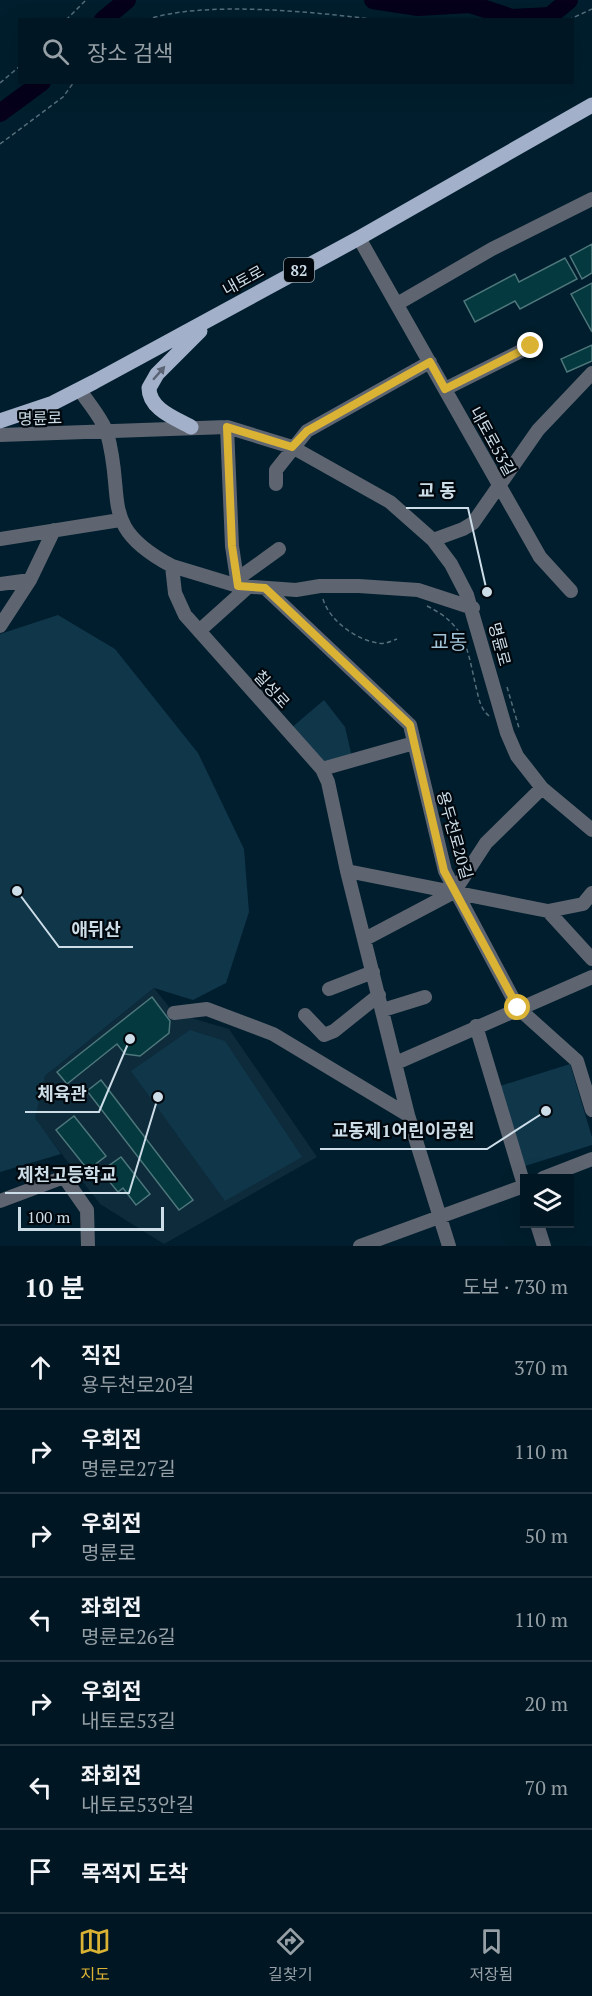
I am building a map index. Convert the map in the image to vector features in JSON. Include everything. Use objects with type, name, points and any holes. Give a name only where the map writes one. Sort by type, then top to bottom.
[{"type":"main road","name":"내토로","points":[[0,421],[24,414],[80,390],[359,238],[592,105]]},
{"type":"main road","points":[[191,427],[162,410],[152,401],[149,388],[157,374],[214,317]]},
{"type":"street","points":[[397,304],[492,249],[592,199]]},
{"type":"street","name":"내토로53길","points":[[359,238],[540,557],[572,591]]},
{"type":"street","points":[[445,389],[531,346]]},
{"type":"street","points":[[276,484],[276,470],[307,431],[430,362]]},
{"type":"street","points":[[433,540],[473,523],[498,484],[538,430],[592,373]]},
{"type":"street","points":[[80,390],[106,432],[120,520],[145,552],[172,566],[241,584],[296,590],[320,586],[418,590],[473,608]]},
{"type":"street","points":[[227,427],[232,546],[241,584]]},
{"type":"street","name":"명륜로","points":[[0,435],[227,427],[292,447],[390,502],[433,540],[451,564],[473,608],[507,734],[517,756],[542,788],[592,830]]},
{"type":"street","points":[[0,539],[120,520]]},
{"type":"street","points":[[0,626],[30,580],[54,530]]},
{"type":"street","points":[[199,631],[241,584],[279,549]]},
{"type":"street","name":"칠성로","points":[[172,566],[175,593],[179,605],[199,631],[322,769],[332,794],[348,872],[408,1115],[449,1246]]},
{"type":"street","points":[[0,584],[30,580]]},
{"type":"street","name":"용두천로20길","points":[[265,588],[410,725],[444,871],[518,1008],[577,1061],[592,1110]]},
{"type":"street","points":[[322,769],[414,744]]},
{"type":"street","points":[[365,939],[454,892],[486,843],[542,788]]},
{"type":"street","points":[[348,872],[548,911],[583,904],[592,893]]},
{"type":"street","points":[[548,911],[591,954]]},
{"type":"street","points":[[329,989],[373,972]]},
{"type":"street","points":[[396,1063],[592,977]]},
{"type":"street","points":[[305,1015],[324,1035],[334,1030],[379,995]]},
{"type":"street","points":[[383,1010],[424,997]]},
{"type":"street","points":[[174,1012],[207,1009],[273,1034],[408,1115]]},
{"type":"street","points":[[476,1026],[522,1174]]},
{"type":"street","points":[[555,1174],[592,1159]]},
{"type":"street","points":[[0,1201],[64,1177],[87,1210],[87,1246]]},
{"type":"street","points":[[360,1246],[520,1187]]},
{"type":"street","points":[[538,1228],[544,1246]]},
{"type":"path","points":[[68,18],[86,0]]},
{"type":"path","points":[[239,5],[360,18]]},
{"type":"path","points":[[150,18],[170,9]]},
{"type":"path","points":[[572,18],[592,9]]},
{"type":"path","points":[[0,83],[18,68]]},
{"type":"path","points":[[0,144],[63,97],[73,84]]},
{"type":"path","points":[[320,586],[327,611],[359,638],[380,644],[397,639]]},
{"type":"path","points":[[425,605],[442,613],[458,628],[468,656],[481,709],[490,717]]},
{"type":"shaded area","points":[[58,615],[115,649],[198,753],[244,849],[249,912],[226,983],[193,1000],[154,988],[45,1076],[35,1118],[61,1154],[0,1172],[0,634]]},
{"type":"shaded area","points":[[324,700],[345,727],[352,757],[325,766],[290,729]]},
{"type":"shaded area","points":[[154,988],[174,1013],[229,1029],[317,1157],[164,1244],[100,1204],[34,1118],[45,1076]]},
{"type":"shaded area","points":[[190,1030],[225,1041],[302,1157],[225,1201],[131,1071]]},
{"type":"shaded area","points":[[570,1064],[592,1137],[592,1145],[525,1166],[500,1086]]},
{"type":"building","points":[[592,244],[592,273],[582,279],[570,256]]},
{"type":"building","points":[[565,258],[577,279],[520,309],[515,301],[475,322],[464,301],[515,274],[519,282]]},
{"type":"building","points":[[592,283],[592,332],[571,294]]},
{"type":"building","points":[[592,345],[592,361],[567,372],[561,359]]},
{"type":"building","points":[[152,997],[170,1021],[169,1033],[140,1056],[125,1054],[117,1044],[67,1084],[57,1072]]},
{"type":"building","points":[[101,1080],[193,1200],[179,1210],[87,1091]]},
{"type":"building","points":[[74,1116],[106,1156],[88,1170],[56,1130]]},
{"type":"building","points":[[121,1157],[150,1194],[136,1205],[123,1188],[118,1192],[108,1180],[114,1176],[107,1167]]},
{"type":"waterway","points":[[105,18],[127,0]]},
{"type":"waterway","points":[[373,0],[418,7],[470,4],[512,18],[550,16],[569,0]]},
{"type":"waterway","points":[[0,113],[39,84]]},
{"type":"place","name":"교 동","points":[[487,592]]},
{"type":"place","name":"애뒤산","points":[[17,891]]},
{"type":"place","name":"체육관","points":[[130,1039]]},
{"type":"place","name":"제천고등학교","points":[[158,1097]]},
{"type":"place","name":"교동제1어린이공원","points":[[546,1111]]},
{"type":"district","name":"교동","points":[[449,641]]},
{"type":"route","points":[[518,1008],[444,871],[410,725],[265,588],[238,586],[232,546],[227,427],[244,430],[292,447],[307,431],[430,362],[445,389],[531,346]]}]
